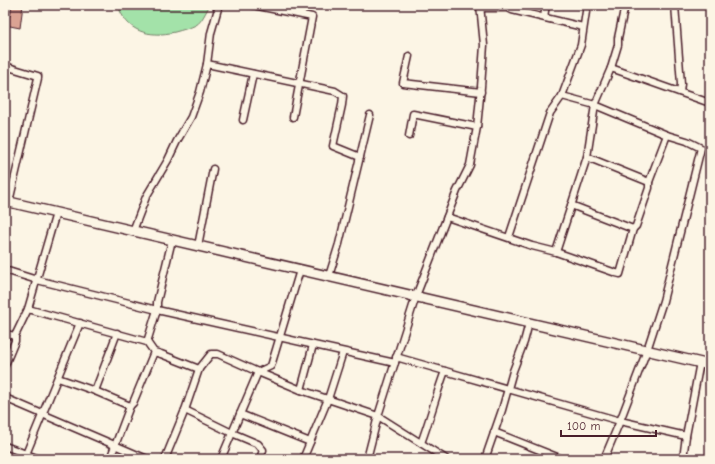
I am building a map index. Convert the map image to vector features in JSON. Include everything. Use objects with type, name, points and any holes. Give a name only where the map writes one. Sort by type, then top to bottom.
[{"type":"main road","points":[[7,202],[710,365]]},
{"type":"street","points":[[133,231],[146,197],[191,117],[200,92],[207,64],[211,33],[219,5]]},
{"type":"street","points":[[253,5],[312,17],[293,117]]},
{"type":"street","points":[[544,17],[546,5]]},
{"type":"street","points":[[509,237],[550,113],[562,96],[580,46],[584,31],[583,26],[587,5]]},
{"type":"street","points":[[556,252],[587,158],[596,105],[611,68],[618,45],[618,38],[625,5]]},
{"type":"street","points":[[675,5],[681,84],[680,92]]},
{"type":"street","points":[[367,459],[378,416],[416,296],[447,217],[470,165],[477,127],[484,45],[480,6],[508,6],[512,10],[583,26]]},
{"type":"street","points":[[409,56],[404,83],[480,92]]},
{"type":"street","points":[[207,64],[335,91],[343,96],[333,146],[360,157]]},
{"type":"street","points":[[5,66],[38,76],[7,202]]},
{"type":"street","points":[[611,68],[710,103]]},
{"type":"street","points":[[243,120],[253,74]]},
{"type":"street","points":[[562,96],[596,105],[666,135],[687,141],[701,148],[663,301],[647,350],[604,459]]},
{"type":"street","points":[[409,136],[413,114],[477,127]]},
{"type":"street","points":[[329,276],[370,115]]},
{"type":"street","points":[[447,217],[620,274],[633,229],[636,226],[649,188],[649,182],[666,135]]},
{"type":"street","points":[[587,158],[649,182]]},
{"type":"street","points":[[198,246],[213,169]]},
{"type":"street","points":[[571,205],[633,229]]},
{"type":"street","points":[[5,366],[15,341],[15,336],[28,309],[56,213]]},
{"type":"street","points":[[147,342],[172,240]]},
{"type":"street","points":[[5,270],[37,280],[156,310],[272,337],[280,337],[343,352],[396,360],[508,389],[620,421],[686,436]]},
{"type":"street","points":[[221,459],[258,372],[271,366],[300,270]]},
{"type":"street","points":[[28,309],[147,342],[154,352],[199,369]]},
{"type":"street","points":[[25,456],[80,323]]},
{"type":"street","points":[[484,459],[502,410],[529,323]]},
{"type":"street","points":[[95,391],[117,333]]},
{"type":"street","points":[[5,334],[15,336]]},
{"type":"street","points":[[301,390],[313,345]]},
{"type":"street","points":[[110,459],[130,406],[133,403],[154,352]]},
{"type":"street","points":[[303,459],[328,399],[343,352]]},
{"type":"street","points":[[165,459],[185,410],[199,369],[211,354],[218,354],[301,390],[378,416],[446,459]]},
{"type":"street","points":[[682,459],[700,362]]},
{"type":"street","points":[[421,443],[431,416],[437,391],[445,372]]},
{"type":"street","points":[[58,378],[95,391],[130,406]]},
{"type":"street","points":[[5,398],[147,459]]},
{"type":"street","points":[[185,410],[258,444],[264,450],[260,459]]},
{"type":"street","points":[[240,414],[310,442]]},
{"type":"street","points":[[494,432],[562,459]]},
{"type":"street","points":[[5,446],[25,456],[39,459]]},
{"type":"green space","points":[[118,5],[210,5],[198,24],[175,32],[156,34],[140,31],[133,27],[122,14]]},
{"type":"building","points":[[12,5],[23,5],[20,28],[5,25],[5,15],[10,16]]}]
